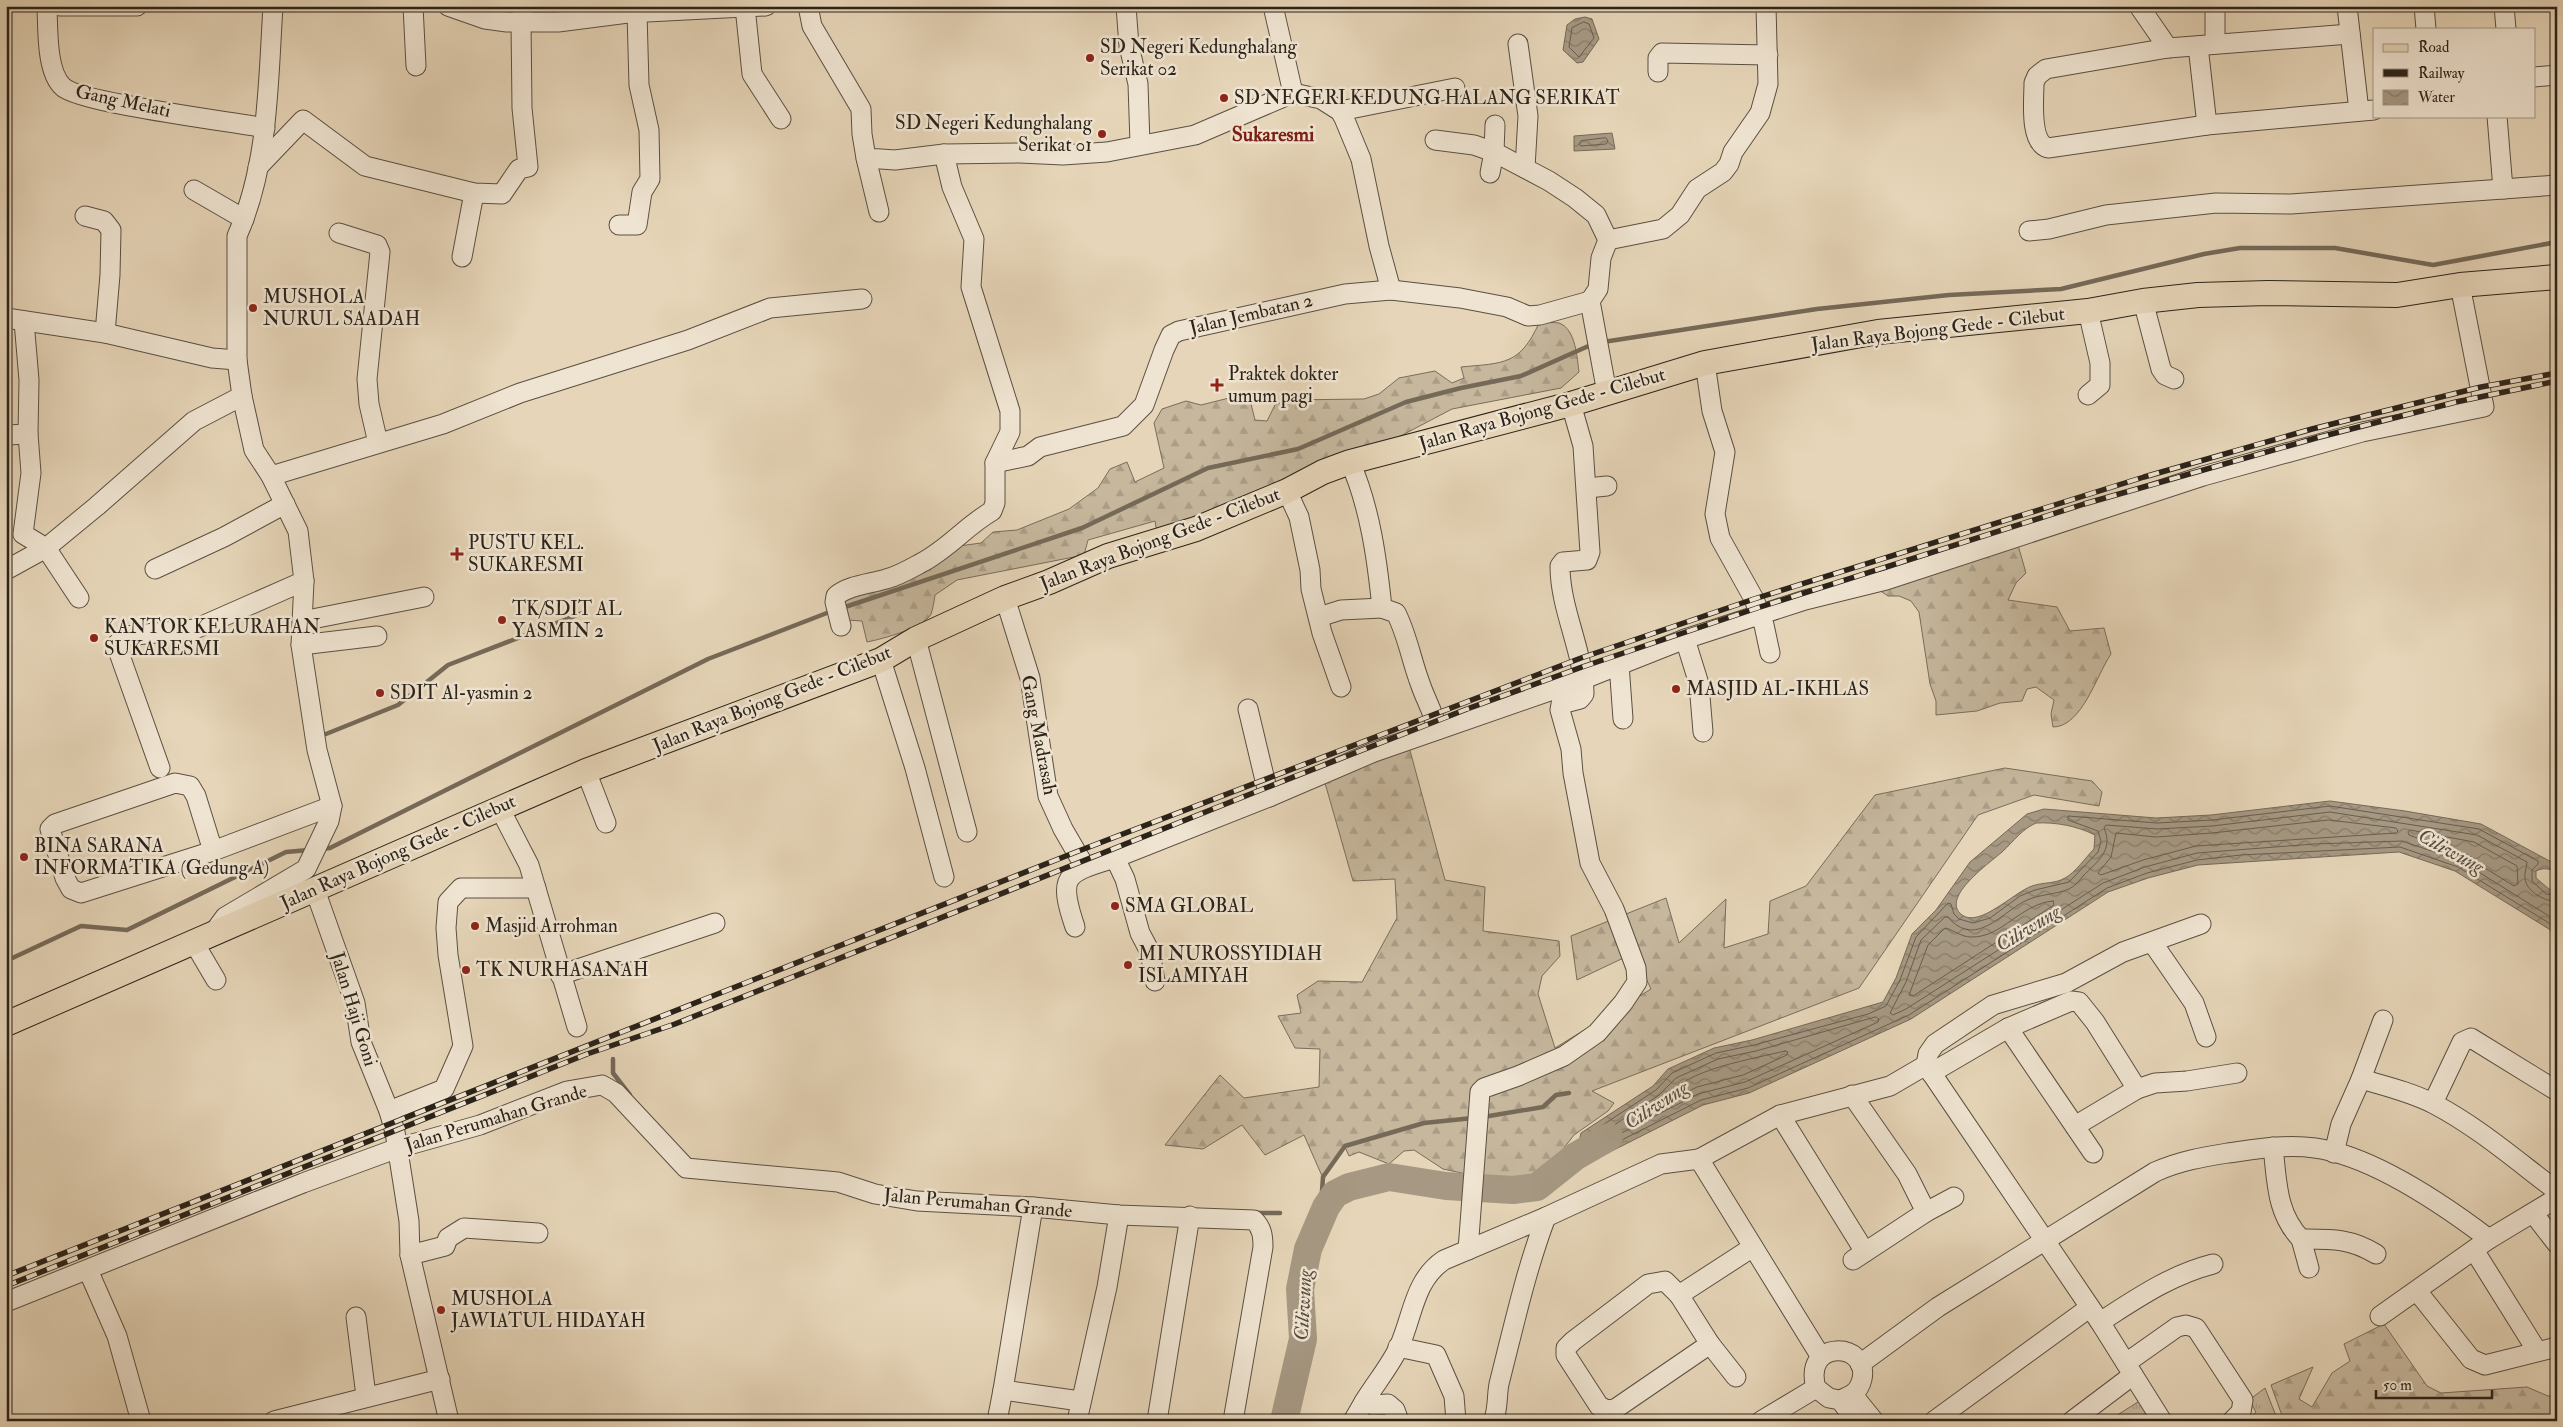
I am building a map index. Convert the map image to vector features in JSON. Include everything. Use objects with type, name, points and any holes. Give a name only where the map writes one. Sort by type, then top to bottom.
[{"type":"main road","name":"Jalan Raya Bojong Gede - Cilebut","points":[[6,1024],[204,937],[311,880],[586,771],[880,660],[916,639],[1005,598],[1049,582],[1108,556],[1196,529],[1287,491],[1323,472],[1350,462],[1572,404],[1606,385],[1705,363],[1878,332],[2088,311],[2143,301],[2198,295],[2268,293],[2397,295],[2460,285],[2557,277]]},
{"type":"street","name":"Gang Melati","points":[[47,6],[50,53],[54,71],[64,88],[83,96],[108,101],[265,128]]},
{"type":"street","points":[[60,6],[137,6]]},
{"type":"street","points":[[273,6],[265,128],[258,167],[244,219],[237,236],[237,360],[242,396],[254,450],[271,476],[298,531],[304,581],[301,645],[317,750],[330,814],[311,880]]},
{"type":"street","points":[[413,6],[416,66]]},
{"type":"street","points":[[448,6],[485,20],[522,14],[558,22],[630,11],[766,6]]},
{"type":"street","points":[[808,6],[812,26],[862,109],[862,134],[879,212]]},
{"type":"street","points":[[1126,6],[1129,46],[1138,84],[1140,144]]},
{"type":"street","points":[[1273,6],[1293,93]]},
{"type":"street","points":[[1608,240],[1663,229],[1680,215],[1697,189],[1723,172],[1760,112],[1768,84],[1766,6]]},
{"type":"street","points":[[2139,6],[2168,48]]},
{"type":"street","points":[[2207,125],[2207,45],[2215,6]]},
{"type":"street","points":[[2347,6],[2350,34],[2366,110],[2207,125],[2048,148],[2038,142],[2036,137],[2034,83],[2041,72],[2046,69],[2168,48],[2350,34]]},
{"type":"street","points":[[2424,6],[2426,28]]},
{"type":"street","points":[[2504,6],[2506,28]]},
{"type":"street","points":[[745,7],[752,74],[781,118]]},
{"type":"street","points":[[619,225],[637,225],[642,192],[650,179],[649,130],[639,85],[630,11]]},
{"type":"street","points":[[258,167],[303,120],[359,161],[474,192],[502,194],[519,169],[528,167],[522,108],[522,14]]},
{"type":"street","points":[[1518,44],[1528,116],[1524,168]]},
{"type":"street","points":[[1658,72],[1658,58],[1662,53],[1768,55]]},
{"type":"street","points":[[2536,77],[2557,75]]},
{"type":"street","points":[[1340,111],[1455,88]]},
{"type":"street","points":[[866,158],[895,160],[944,154],[1079,155],[1195,135],[1293,93],[1321,99],[1340,111],[1361,159],[1379,246],[1391,290]]},
{"type":"street","points":[[2497,118],[2503,190]]},
{"type":"street","points":[[1490,173],[1494,152],[1495,125]]},
{"type":"street","points":[[1435,140],[1474,145],[1494,152],[1576,198],[1596,216],[1608,240],[1601,258],[1598,290],[1590,301],[1606,385]]},
{"type":"street","points":[[841,624],[835,602],[836,596],[842,591],[889,578],[930,558],[962,535],[977,519],[992,511],[995,503],[996,463],[1010,432],[1010,411],[971,287],[974,240],[952,187],[944,154]]},
{"type":"street","points":[[2029,231],[2049,229],[2106,215],[2216,203],[2291,204],[2557,185]]},
{"type":"street","points":[[194,190],[244,219]]},
{"type":"street","points":[[462,257],[474,192]]},
{"type":"street","points":[[85,216],[104,221],[111,230],[110,275],[105,333]]},
{"type":"street","points":[[339,233],[378,245],[380,252],[367,379],[369,404],[378,443]]},
{"type":"street","points":[[1076,926],[1068,901],[1065,883],[1069,876],[1085,867],[1115,858],[1269,797],[1374,752],[1584,679],[1685,639],[1804,600],[1886,580],[2203,476],[2362,432],[2484,407],[2460,285]]},
{"type":"street","name":"Jalan Jembatan 2","points":[[996,463],[1028,456],[1040,447],[1123,426],[1144,405],[1164,350],[1172,335],[1179,331],[1345,294],[1391,290],[1460,298],[1506,307],[1528,316],[1540,315],[1590,301]]},
{"type":"street","points":[[271,476],[443,424],[520,394],[688,340],[770,308],[862,299]]},
{"type":"street","points":[[2143,301],[2161,369],[2165,376],[2174,379]]},
{"type":"street","points":[[2088,311],[2100,363],[2100,385],[2088,395]]},
{"type":"street","points":[[79,598],[46,548],[23,534],[32,474],[28,434],[29,380],[15,319],[105,333],[212,358],[237,360]]},
{"type":"street","points":[[1705,363],[1712,411],[1722,436],[1725,452],[1715,514],[1720,538],[1754,599],[1764,625],[1770,653]]},
{"type":"street","points":[[6,570],[46,548],[194,421],[242,396]]},
{"type":"street","points":[[1468,1250],[1480,1092],[1484,1088],[1564,1056],[1597,1033],[1637,982],[1636,968],[1614,909],[1590,863],[1573,773],[1571,749],[1560,710],[1561,704],[1580,699],[1584,694],[1584,679],[1560,566],[1563,562],[1587,560],[1590,552],[1584,446],[1572,404]]},
{"type":"street","points":[[6,435],[28,434]]},
{"type":"street","points":[[1350,462],[1360,484],[1366,511],[1376,557],[1382,608]]},
{"type":"street","points":[[1587,488],[1607,486]]},
{"type":"street","points":[[1287,491],[1299,517],[1310,570],[1311,589],[1341,688]]},
{"type":"street","points":[[155,569],[224,538],[285,504]]},
{"type":"street","points":[[160,768],[118,650],[118,643],[126,636],[195,629],[304,581]]},
{"type":"street","points":[[302,621],[424,597]]},
{"type":"street","name":"Gang Madrasah","points":[[1005,598],[1030,678],[1048,796],[1063,829],[1085,867]]},
{"type":"street","points":[[1319,617],[1340,610],[1382,608],[1396,613],[1404,628],[1410,656],[1421,686],[1434,712],[1437,730]]},
{"type":"street","points":[[301,645],[377,636]]},
{"type":"street","points":[[916,639],[967,832]]},
{"type":"street","points":[[1685,639],[1699,684],[1703,732]]},
{"type":"street","points":[[880,660],[915,768],[944,877]]},
{"type":"street","points":[[1619,664],[1623,720]]},
{"type":"street","points":[[1248,710],[1269,797]]},
{"type":"street","points":[[586,771],[606,823]]},
{"type":"street","points":[[213,851],[196,796],[190,786],[175,783],[54,824],[50,829],[65,878],[71,889],[81,893],[330,814]]},
{"type":"street","points":[[499,807],[529,865],[560,975],[577,1027]]},
{"type":"street","points":[[1115,858],[1126,879],[1140,933],[1150,952],[1155,981]]},
{"type":"street","name":"Jalan Haji Goni","points":[[311,880],[355,1003],[361,1042],[389,1111],[398,1148],[409,1221],[410,1255],[449,1421]]},
{"type":"street","points":[[389,1111],[444,1089],[463,1046],[448,955],[446,928],[448,902],[461,888],[536,888]]},
{"type":"street","points":[[560,975],[715,923]]},
{"type":"street","points":[[2162,1421],[2130,1369],[1929,1069],[1928,1054],[1935,1044],[1993,1005],[2066,983],[2123,952],[2201,924]]},
{"type":"street","points":[[204,937],[216,980]]},
{"type":"street","points":[[2152,942],[2194,1003],[2206,1037]]},
{"type":"street","points":[[1353,1421],[1398,1347],[1422,1282],[1427,1274],[1444,1260],[1546,1217],[1661,1164],[1699,1159],[1780,1115],[1890,1086],[1929,1069],[2008,1028],[2071,1001],[2079,1002],[2095,1022],[2137,1089]]},
{"type":"street","points":[[2334,1153],[2341,1124],[2361,1079],[2383,1020]]},
{"type":"street","points":[[2008,1028],[2093,1153]]},
{"type":"street","points":[[2433,1103],[2462,1042],[2471,1038],[2557,1091]]},
{"type":"street","points":[[2075,1126],[2137,1089],[2155,1083],[2187,1081],[2237,1073]]},
{"type":"street","points":[[2361,1079],[2433,1103],[2470,1125],[2557,1191]]},
{"type":"street","name":"Jalan Perumahan Grande","points":[[6,1302],[398,1148],[480,1126],[568,1092],[602,1086],[616,1093],[686,1168],[838,1182],[875,1194],[918,1201],[1033,1207],[1119,1215],[1246,1218],[1254,1220],[1259,1225],[1263,1247],[1233,1421]]},
{"type":"street","points":[[1852,1095],[1907,1174],[1926,1212]]},
{"type":"street","points":[[1780,1115],[1859,1256],[1926,1212],[1954,1197]]},
{"type":"street","points":[[2273,1146],[2282,1209],[2288,1225],[2301,1239],[2309,1268]]},
{"type":"street","points":[[1860,1364],[1938,1307],[2155,1172],[2172,1164],[2273,1146],[2316,1148],[2334,1153],[2413,1187],[2449,1209],[2482,1245],[2537,1351]]},
{"type":"street","points":[[1699,1159],[1821,1357]]},
{"type":"street","points":[[2380,1316],[2482,1245],[2557,1198]]},
{"type":"street","points":[[997,1421],[1033,1207]]},
{"type":"street","points":[[2533,1213],[2557,1244]]},
{"type":"street","points":[[1076,1421],[1107,1287],[1119,1215]]},
{"type":"street","points":[[1157,1421],[1190,1216]]},
{"type":"street","points":[[1493,1421],[1496,1392],[1520,1302],[1546,1217]]},
{"type":"street","points":[[410,1255],[445,1246],[448,1238],[464,1228],[538,1233]]},
{"type":"street","points":[[2301,1239],[2348,1241],[2359,1244],[2376,1254]]},
{"type":"street","points":[[1679,1295],[1753,1247]]},
{"type":"street","points":[[1934,1421],[2094,1315],[2181,1274],[2213,1264]]},
{"type":"street","points":[[88,1270],[117,1336],[142,1421]]},
{"type":"street","points":[[1710,1344],[1615,1409],[1607,1410],[1599,1406],[1570,1364],[1566,1355],[1566,1348],[1648,1284],[1665,1281],[1679,1295],[1710,1344],[1736,1377]]},
{"type":"street","points":[[2417,1290],[2471,1359],[2485,1365],[2557,1347]]},
{"type":"street","points":[[356,1317],[366,1396]]},
{"type":"street","points":[[2072,1421],[2177,1327],[2186,1325],[2196,1328],[2243,1400],[2241,1412],[2232,1421]]},
{"type":"street","points":[[1398,1347],[1436,1355],[1454,1396],[1456,1421]]},
{"type":"street","points":[[1842,1350],[1853,1355],[1860,1364],[1863,1375],[1860,1386],[1847,1397],[1829,1398],[1816,1388],[1813,1374],[1815,1364],[1821,1357],[1830,1351],[1842,1350]]},
{"type":"street","points":[[274,1421],[366,1396],[440,1379]]},
{"type":"street","points":[[1761,1421],[1816,1388]]},
{"type":"street","points":[[1003,1390],[1080,1401]]},
{"type":"street","points":[[1847,1397],[1856,1421]]},
{"type":"street","points":[[1847,1397],[1874,1421]]},
{"type":"street","points":[[1364,1402],[1372,1405],[1388,1404],[1395,1410],[1399,1421]]},
{"type":"green space","points":[[1539,323],[1559,323],[1565,326],[1575,344],[1579,372],[1561,388],[1452,409],[1393,440],[1157,533],[1155,521],[1088,540],[1084,555],[957,580],[935,595],[932,612],[927,619],[912,628],[892,636],[867,642],[862,621],[848,620],[843,605],[853,591],[959,546],[981,543],[993,532],[1017,530],[1069,509],[1098,488],[1110,469],[1127,462],[1135,482],[1164,468],[1154,423],[1162,409],[1186,401],[1201,405],[1229,398],[1249,396],[1255,420],[1267,421],[1275,405],[1287,400],[1364,399],[1379,394],[1399,378],[1435,371],[1452,383],[1464,378],[1461,367],[1500,362],[1517,354],[1525,347]]},
{"type":"green space","points":[[2018,545],[2026,573],[2016,583],[2008,600],[2057,607],[2070,631],[2104,628],[2111,654],[2088,698],[2072,718],[2063,725],[2053,727],[2051,714],[2054,700],[2036,687],[2027,689],[2022,701],[2000,703],[1977,711],[1936,715],[1936,701],[1930,684],[1919,612],[1911,601],[1899,596],[1888,596],[1876,588]]},
{"type":"green space","points":[[1408,743],[1445,880],[1485,887],[1483,931],[1559,941],[1560,956],[1542,976],[1538,994],[1555,1048],[1651,989],[1634,953],[1577,980],[1571,936],[1666,898],[1679,943],[1726,899],[1724,948],[1768,934],[1770,901],[1806,886],[1875,795],[2005,768],[2092,781],[2102,792],[2099,806],[2034,795],[1978,815],[1859,988],[1592,1091],[1614,1103],[1608,1111],[1574,1135],[1536,1184],[1499,1181],[1443,1169],[1414,1150],[1404,1151],[1389,1164],[1359,1152],[1349,1156],[1345,1147],[1322,1176],[1304,1135],[1265,1155],[1242,1125],[1203,1149],[1165,1145],[1220,1075],[1244,1098],[1319,1087],[1320,1049],[1295,1048],[1278,1016],[1301,1013],[1297,995],[1318,981],[1362,982],[1397,918],[1395,879],[1353,881],[1325,783]]},
{"type":"green space","points":[[2384,1324],[2427,1386],[2441,1393],[2527,1387],[2548,1396],[2557,1396],[2557,1420],[2553,1416],[2529,1416],[2524,1421],[2284,1421],[2271,1385],[2313,1367],[2299,1399],[2312,1407],[2332,1373],[2350,1361],[2344,1344]]},
{"type":"green space","points":[[2265,1388],[2278,1421],[2246,1421],[2256,1412],[2249,1400]]},
{"type":"green space","points":[[2141,1400],[2157,1421],[2108,1421]]},
{"type":"water","points":[[1585,17],[1592,19],[1599,39],[1583,62],[1577,63],[1563,50],[1567,25],[1575,19]]},
{"type":"water","points":[[1612,133],[1615,149],[1574,151],[1574,136]]},
{"type":"water","points":[[2330,801],[2481,824],[2557,865],[2557,872],[2547,869],[2536,871],[2536,878],[2549,889],[2557,891],[2557,934],[2455,871],[2399,852],[2198,865],[2148,878],[2108,892],[1911,1019],[1749,1093],[1703,1105],[1590,1162],[1576,1156],[1581,1133],[1653,1086],[1668,1069],[1714,1048],[1752,1040],[1883,1002],[1896,978],[1912,934],[1936,910],[1970,862],[2027,814],[2044,809],[2156,818],[2211,815]],"holes":[[[2036,823],[2074,827],[2095,835],[2094,849],[2069,876],[2057,881],[2032,886],[1997,908],[1978,917],[1969,918],[1962,915],[1957,908],[1957,899],[1969,881],[2026,829]]]},
{"type":"waterway","points":[[1603,342],[1817,309],[1949,295],[2061,289],[2204,254],[2240,248],[2335,248],[2433,265],[2557,242]]},
{"type":"waterway","points":[[842,608],[1082,528],[1208,468],[1298,449],[1406,402],[1461,388],[1521,376],[1593,344]]},
{"type":"waterway","points":[[321,849],[330,848],[708,659],[832,611]]},
{"type":"waterway","points":[[326,734],[398,705],[448,665],[585,612]]},
{"type":"waterway","points":[[6,961],[81,926],[127,930],[286,852],[309,850]]},
{"type":"waterway","points":[[613,1059],[613,1073],[630,1095]]},
{"type":"waterway","name":"Ciliwung","points":[[1483,1117],[1543,1107],[1556,1095],[1569,1093]]},
{"type":"waterway","name":"Ciliwung","points":[[1320,1221],[1323,1177],[1345,1146],[1424,1123],[1473,1118]]},
{"type":"waterway","name":"Ciliwung","points":[[1284,1421],[1303,1339],[1300,1289],[1308,1249],[1326,1207],[1335,1194],[1349,1187],[1389,1177],[1446,1186],[1513,1190],[1537,1187],[1576,1156],[1609,1137]]},
{"type":"waterway","points":[[1254,1213],[1280,1213]]},
{"type":"railway","points":[[6,1276],[1076,852],[1581,658],[1754,599],[2144,477],[2312,429],[2481,387],[2557,373]]},
{"type":"railway","points":[[6,1286],[587,1054],[675,1024],[1268,787],[1467,709],[1582,667],[1757,608],[2084,504],[2316,438],[2456,402],[2557,381]]},
{"type":"place","name":"SD Negeri Kedunghalang Serikat 02","points":[[1090,58]]},
{"type":"place","name":"SD NEGERI KEDUNG HALANG SERIKAT","points":[[1224,98]]},
{"type":"place","name":"SD Negeri Kedunghalang Serikat 01","points":[[1102,134]]},
{"type":"place","name":"MUSHOLA NURUL SAADAH","points":[[253,308]]},
{"type":"place","name":"Praktek dokter umum pagi","points":[[1217,385]]},
{"type":"place","name":"PUSTU KEL. SUKARESMI","points":[[457,554]]},
{"type":"place","name":"TK/SDIT AL YASMIN 2","points":[[502,620]]},
{"type":"place","name":"KANTOR KELURAHAN SUKARESMI","points":[[94,638]]},
{"type":"place","name":"MASJID AL-IKHLAS","points":[[1676,689]]},
{"type":"place","name":"SDIT Al-yasmin 2","points":[[380,693]]},
{"type":"place","name":"BINA SARANA INFORMATIKA (Gedung A)","points":[[24,857]]},
{"type":"place","name":"SMA GLOBAL","points":[[1115,906]]},
{"type":"place","name":"Masjid Arrohman","points":[[475,926]]},
{"type":"place","name":"MI NUROSSYIDIAH ISLAMIYAH","points":[[1128,965]]},
{"type":"place","name":"TK NURHASANAH","points":[[466,970]]},
{"type":"place","name":"MUSHOLA JAWIATUL HIDAYAH","points":[[441,1310]]},
{"type":"district","name":"Sukaresmi","points":[[1273,134]]}]
